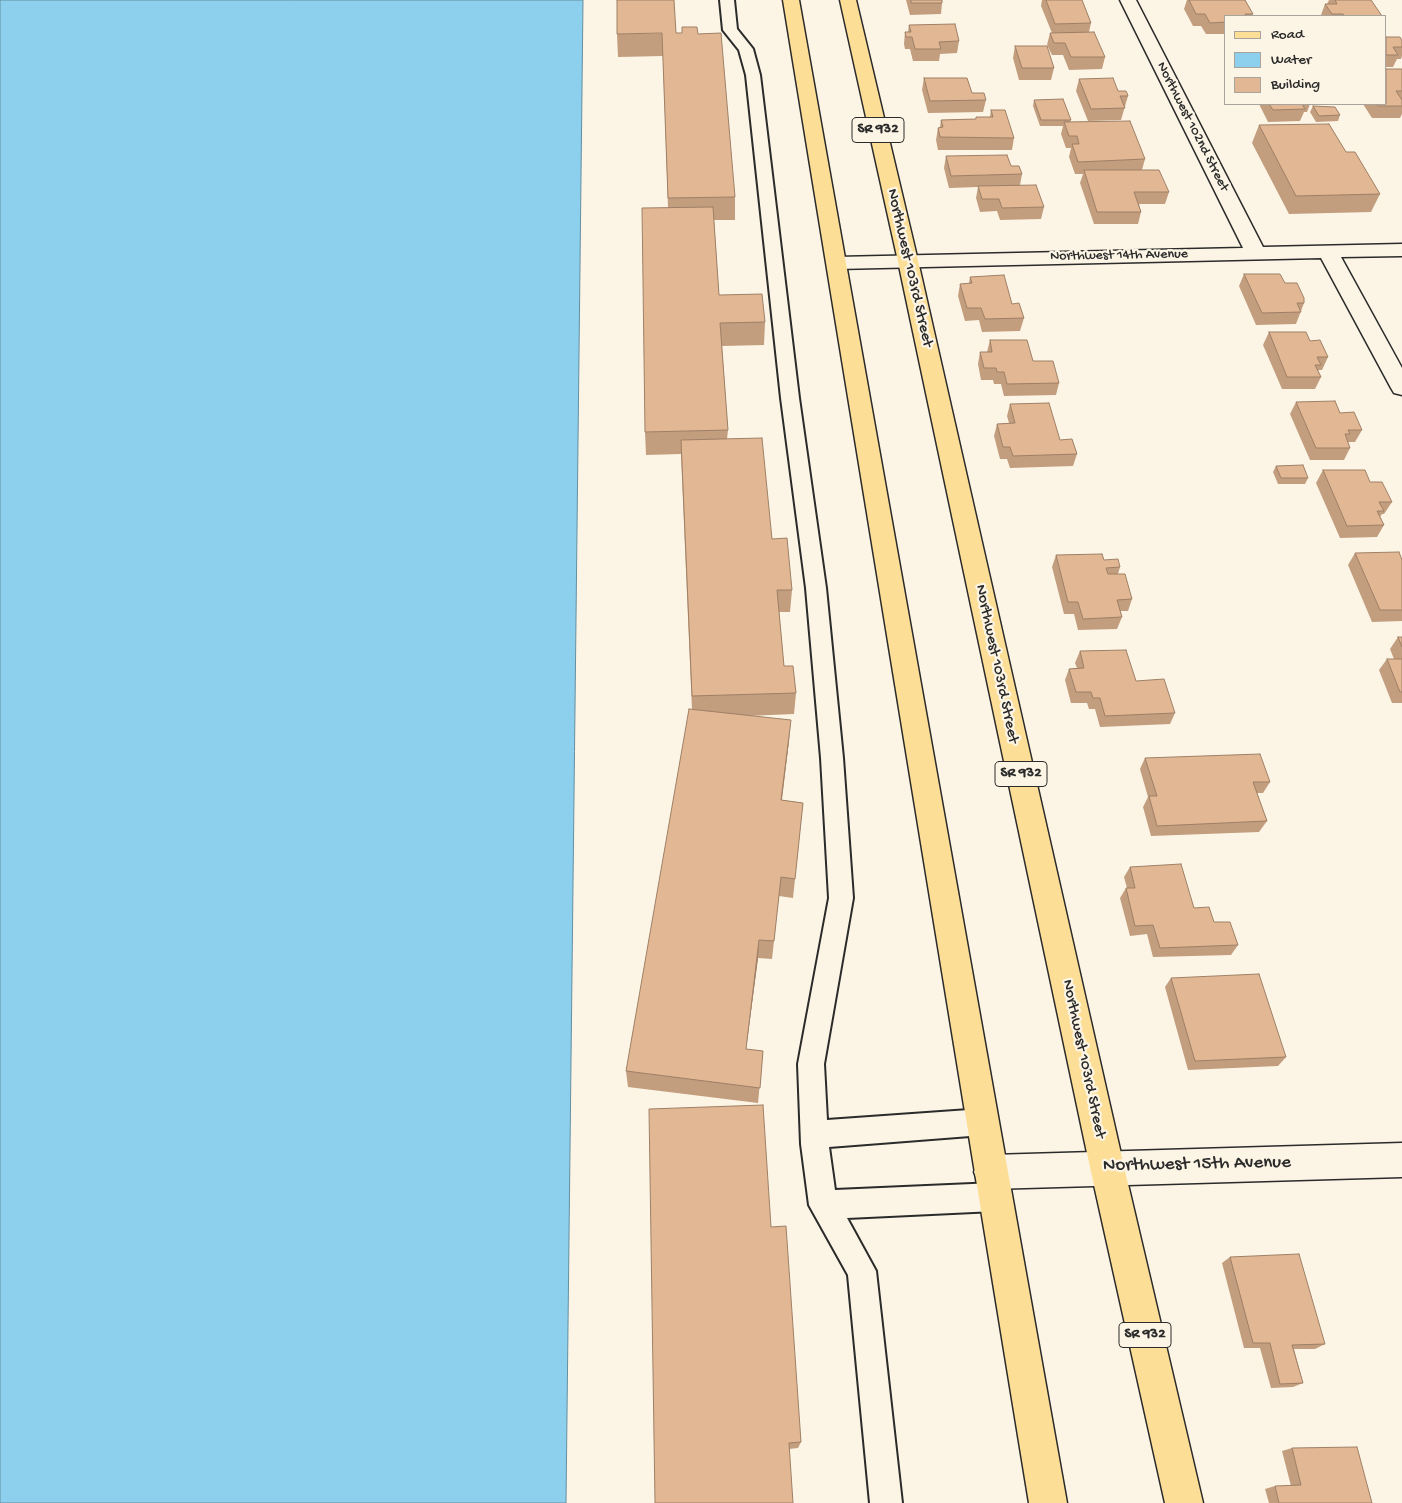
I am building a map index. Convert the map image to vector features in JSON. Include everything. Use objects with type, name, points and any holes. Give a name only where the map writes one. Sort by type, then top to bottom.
[{"type":"main road","points":[[792,0],[1048,1503]]},
{"type":"main road","name":"Northwest 103rd Street","points":[[848,0],[908,261],[1107,1168],[1184,1503]]},
{"type":"street","name":"Northwest 102nd Street","points":[[1128,0],[1256,254]]},
{"type":"street","name":"Northwest 14th Avenue","points":[[837,262],[1402,250]]},
{"type":"street","points":[[1328,252],[1402,388]]},
{"type":"street","name":"Northwest 15th Avenue","points":[[993,1184],[1107,1168],[1402,1160]]},
{"type":"lane","points":[[727,0],[730,30],[746,50],[753,75],[789,389],[816,588],[832,758],[840,898],[811,1064],[815,1134],[824,1205],[862,1272],[886,1503]]},
{"type":"lane","points":[[815,1134],[983,1122]]},
{"type":"lane","points":[[824,1205],[993,1184]]},
{"type":"water","points":[[0,0],[583,0],[566,1503],[0,1503]]},
{"type":"building","points":[[617,0],[674,0],[676,33],[682,33],[682,27],[697,27],[698,34],[721,33],[735,197],[668,198],[662,33],[617,34]]},
{"type":"building","points":[[911,0],[942,0],[942,3],[911,3]]},
{"type":"building","points":[[1046,0],[1082,0],[1091,23],[1055,24]]},
{"type":"building","points":[[1189,0],[1245,0],[1253,14],[1224,15],[1224,22],[1210,23],[1205,14],[1196,14]]},
{"type":"building","points":[[1335,0],[1371,0],[1381,15],[1332,14],[1325,4],[1337,4]]},
{"type":"building","points":[[955,24],[959,41],[939,42],[941,49],[915,49],[912,37],[906,37],[905,32],[911,32],[909,25]]},
{"type":"building","points":[[1094,32],[1105,57],[1071,57],[1065,43],[1054,43],[1050,33]]},
{"type":"building","points":[[1387,37],[1400,37],[1402,47],[1393,47],[1398,55],[1387,55]]},
{"type":"building","points":[[1015,46],[1047,46],[1054,68],[1022,68]]},
{"type":"building","points":[[1387,69],[1402,69],[1402,91],[1396,91],[1402,100],[1402,106],[1378,106],[1387,105]]},
{"type":"building","points":[[924,78],[967,78],[972,93],[984,93],[986,100],[930,101]]},
{"type":"building","points":[[1113,78],[1118,91],[1126,91],[1127,93],[1128,96],[1120,96],[1125,108],[1091,109],[1079,79]]},
{"type":"building","points":[[1063,99],[1071,120],[1041,120],[1034,100]]},
{"type":"building","points":[[1270,105],[1303,105],[1305,109],[1273,110]]},
{"type":"building","points":[[1313,106],[1335,107],[1340,115],[1319,116]]},
{"type":"building","points":[[991,110],[1005,110],[1014,138],[940,137],[938,128],[943,127],[941,120],[993,117]]},
{"type":"building","points":[[1130,121],[1145,159],[1078,162],[1072,144],[1079,144],[1077,136],[1069,136],[1064,122]]},
{"type":"building","points":[[1329,124],[1346,152],[1355,152],[1380,194],[1296,196],[1259,125]]},
{"type":"building","points":[[1007,155],[1011,166],[1019,166],[1022,174],[951,176],[946,156]]},
{"type":"building","points":[[1084,170],[1159,170],[1169,192],[1134,192],[1141,212],[1097,212]]},
{"type":"building","points":[[1036,185],[1044,207],[1002,208],[999,199],[982,199],[978,186]]},
{"type":"building","points":[[713,207],[719,295],[762,294],[765,322],[720,323],[728,430],[645,432],[642,208]]},
{"type":"building","points":[[1244,274],[1280,274],[1285,283],[1297,283],[1304,298],[1304,303],[1297,303],[1301,312],[1262,313]]},
{"type":"building","points":[[1004,275],[1012,304],[1019,303],[1024,318],[985,319],[981,308],[967,308],[960,284],[972,283],[970,277]]},
{"type":"building","points":[[1269,332],[1306,332],[1310,341],[1320,340],[1328,357],[1317,357],[1321,365],[1315,365],[1321,377],[1287,377]]},
{"type":"building","points":[[990,340],[1027,340],[1033,361],[1053,361],[1059,383],[1007,384],[1004,372],[997,372],[996,368],[984,368],[980,352],[992,352]]},
{"type":"building","points":[[1335,401],[1340,413],[1354,412],[1362,430],[1348,430],[1350,434],[1345,434],[1350,448],[1316,448],[1296,402]]},
{"type":"building","points":[[1049,403],[1060,440],[1072,439],[1077,454],[1013,456],[1010,447],[1003,447],[997,424],[1015,423],[1010,404]]},
{"type":"building","points":[[762,438],[772,539],[787,538],[792,590],[777,590],[784,666],[793,666],[796,693],[692,696],[681,440]]},
{"type":"building","points":[[1303,465],[1308,478],[1281,478],[1276,466]]},
{"type":"building","points":[[1323,470],[1365,470],[1370,482],[1382,482],[1392,502],[1379,502],[1384,511],[1377,511],[1384,525],[1347,526]]},
{"type":"building","points":[[1399,552],[1402,560],[1402,610],[1380,610],[1355,553]]},
{"type":"building","points":[[1102,554],[1104,560],[1118,559],[1120,567],[1106,568],[1108,574],[1125,574],[1132,599],[1117,600],[1122,617],[1083,619],[1078,602],[1068,602],[1056,555]]},
{"type":"building","points":[[1398,637],[1402,637],[1402,647]]},
{"type":"building","points":[[1126,650],[1136,681],[1164,679],[1175,713],[1105,716],[1100,698],[1093,698],[1091,692],[1076,692],[1069,669],[1084,668],[1080,651]]},
{"type":"building","points":[[1387,659],[1402,659],[1402,692],[1400,692]]},
{"type":"building","points":[[689,709],[791,720],[781,800],[803,803],[795,879],[781,877],[774,941],[759,940],[746,1049],[763,1051],[760,1088],[626,1071]]},
{"type":"building","points":[[1260,754],[1270,782],[1253,782],[1267,821],[1157,826],[1149,796],[1157,796],[1145,758]]},
{"type":"building","points":[[1181,864],[1194,908],[1209,907],[1214,922],[1230,922],[1238,945],[1160,948],[1153,925],[1135,926],[1126,888],[1135,888],[1130,867]]},
{"type":"building","points":[[1259,974],[1286,1057],[1195,1061],[1171,978]]},
{"type":"building","points":[[763,1105],[771,1227],[786,1226],[801,1442],[789,1443],[793,1503],[655,1503],[649,1109]]},
{"type":"building","points":[[1299,1254],[1325,1344],[1292,1345],[1303,1383],[1280,1384],[1270,1343],[1253,1343],[1230,1257]]},
{"type":"building","points":[[1357,1447],[1372,1503],[1279,1503],[1275,1486],[1301,1485],[1292,1448]]}]
